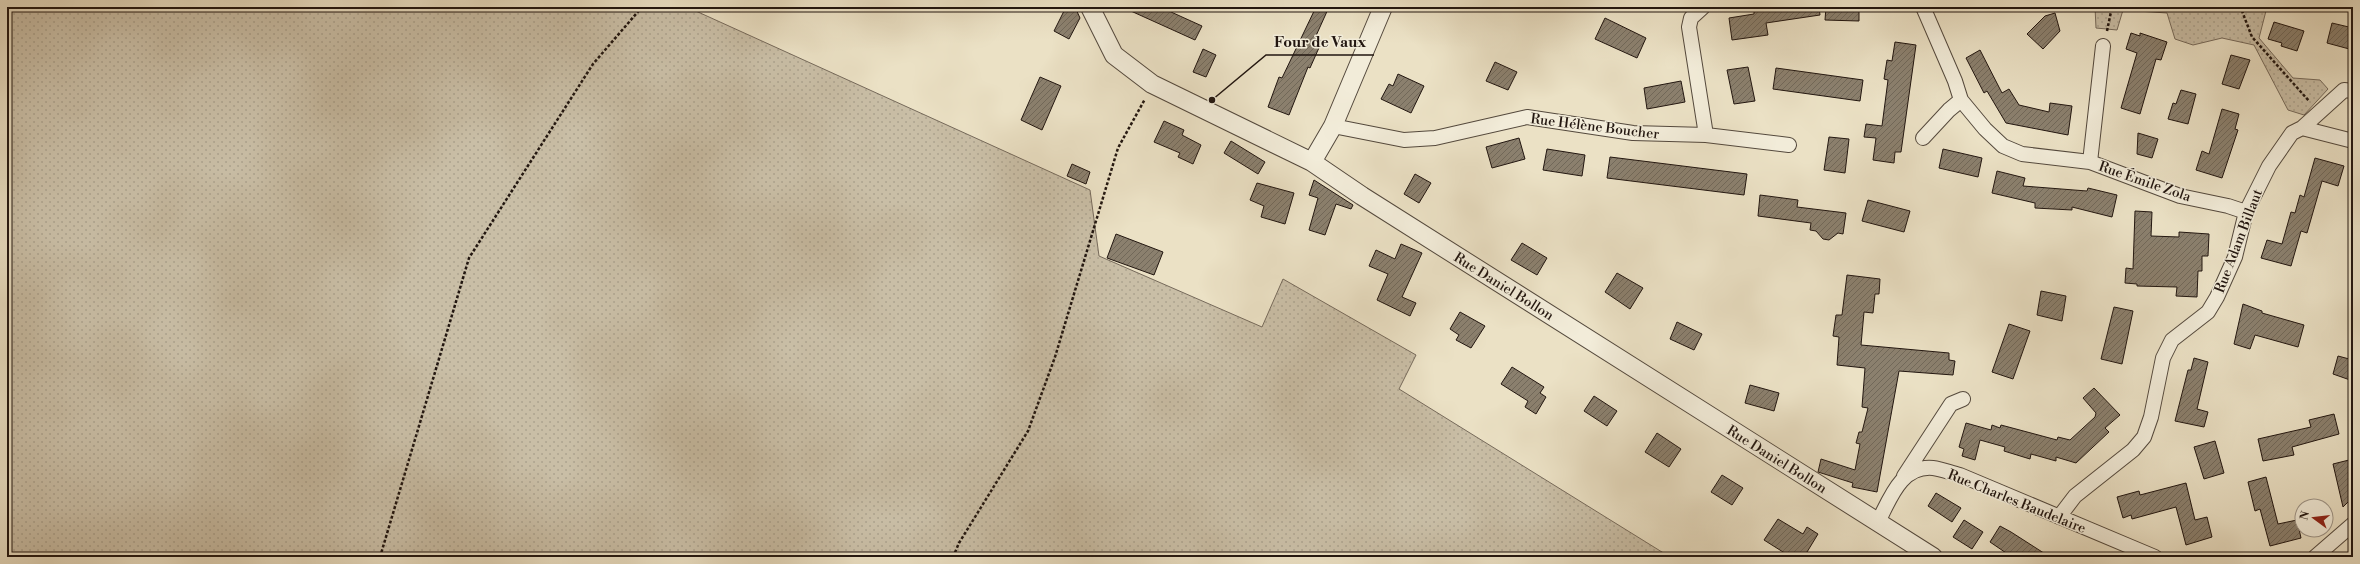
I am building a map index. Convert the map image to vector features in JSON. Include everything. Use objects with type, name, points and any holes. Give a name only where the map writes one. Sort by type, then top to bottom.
[{"type":"street","name":"Rue Daniel Bollon","points":[[1090,7],[1114,55],[1152,84],[1312,162],[1368,200],[1933,557]]},
{"type":"street","points":[[1312,162],[1333,126],[1383,7]]},
{"type":"street","points":[[1703,7],[1691,18],[1689,27],[1706,135]]},
{"type":"street","name":"Rue Émile Zola","points":[[1923,7],[1955,81],[1961,100],[1980,124],[2003,146],[2022,154],[2090,162],[2180,196],[2228,206],[2246,212]]},
{"type":"street","name":"Rue Émile Zola","points":[[2090,162],[2104,46]]},
{"type":"street","name":"Rue Adam Billaut","points":[[2060,517],[2074,496],[2133,450],[2144,436],[2151,417],[2163,358],[2172,340],[2208,312],[2217,297],[2235,256],[2246,212],[2269,166],[2292,134],[2302,128],[2344,90],[2353,91]]},
{"type":"street","points":[[1923,138],[1961,100]]},
{"type":"street","name":"Rue Hélène Boucher","points":[[1333,126],[1404,140],[1435,138],[1527,117],[1633,133],[1706,135],[1789,146]]},
{"type":"street","points":[[2302,128],[2353,141]]},
{"type":"street","points":[[1878,522],[1902,478],[1951,404],[1963,399]]},
{"type":"street","name":"Rue Charles Baudelaire","points":[[1902,478],[1914,471],[1932,468],[1960,476],[2155,557]]},
{"type":"street","points":[[2315,557],[2353,524]]},
{"type":"path","points":[[380,557],[469,258],[593,64],[642,7]]},
{"type":"path","points":[[2104,46],[2112,7]]},
{"type":"path","points":[[2226,7],[2242,11]]},
{"type":"path","points":[[2242,11],[2245,7]]},
{"type":"path","points":[[2242,11],[2252,37],[2319,112]]},
{"type":"path","points":[[952,557],[959,543],[1028,431],[1055,357],[1118,148],[1152,84]]},
{"type":"shaded area","points":[[7,7],[687,7],[1090,190],[1099,256],[1262,327],[1283,279],[1416,355],[1399,389],[1670,557],[7,557]]},
{"type":"shaded area","points":[[2095,7],[2267,7],[2259,38],[2293,78],[2320,80],[2328,89],[2304,115],[2288,110],[2254,45],[2222,38],[2193,45],[2175,39],[2167,13],[2123,10],[2117,30],[2096,28]]},
{"type":"building","points":[[1066,7],[1075,7],[1080,18],[1069,39],[1054,31]]},
{"type":"building","points":[[1122,7],[1160,7],[1202,26],[1195,40]]},
{"type":"building","points":[[1316,7],[1329,7],[1315,38],[1322,41],[1310,68],[1308,67],[1289,115],[1268,107],[1279,77],[1282,78]]},
{"type":"building","points":[[1772,7],[1819,7],[1820,15],[1766,23],[1768,35],[1732,40],[1729,18],[1754,14],[1754,12]]},
{"type":"building","points":[[1826,7],[1859,7],[1859,21],[1825,20]]},
{"type":"building","points":[[2055,13],[2060,31],[2043,49],[2027,34],[2045,16]]},
{"type":"building","points":[[1605,18],[1646,38],[1637,58],[1595,39]]},
{"type":"building","points":[[2274,22],[2304,31],[2297,51],[2281,46],[2282,43],[2268,39]]},
{"type":"building","points":[[2332,23],[2353,28],[2353,50],[2327,43]]},
{"type":"building","points":[[2131,33],[2140,36],[2140,33],[2167,42],[2161,60],[2156,59],[2140,114],[2121,108],[2137,53],[2126,49]]},
{"type":"building","points":[[1895,42],[1916,45],[1901,152],[1895,152],[1894,163],[1873,160],[1876,138],[1864,137],[1866,124],[1882,126],[1888,80],[1884,79],[1887,60],[1892,61]]},
{"type":"building","points":[[1203,49],[1216,55],[1206,77],[1193,72]]},
{"type":"building","points":[[1980,50],[2002,93],[2009,89],[2019,105],[2049,112],[2050,103],[2072,106],[2068,135],[2006,123],[1987,91],[1984,93],[1966,58]]},
{"type":"building","points":[[2231,55],[2250,60],[2239,89],[2222,84]]},
{"type":"building","points":[[1495,62],[1517,72],[1508,90],[1486,81]]},
{"type":"building","points":[[1748,67],[1755,101],[1734,104],[1727,70]]},
{"type":"building","points":[[1776,68],[1863,80],[1860,101],[1773,89]]},
{"type":"building","points":[[1398,74],[1424,86],[1411,113],[1381,99],[1389,84],[1393,86]]},
{"type":"building","points":[[1040,77],[1061,86],[1042,130],[1021,120]]},
{"type":"building","points":[[1681,81],[1685,102],[1647,109],[1644,88]]},
{"type":"building","points":[[2181,90],[2196,94],[2188,124],[2168,119],[2173,103],[2176,104]]},
{"type":"building","points":[[2222,109],[2239,114],[2235,129],[2238,130],[2222,178],[2196,170],[2202,151],[2209,154]]},
{"type":"building","points":[[1164,121],[1184,130],[1182,135],[1201,145],[1193,164],[1178,157],[1180,153],[1154,142]]},
{"type":"building","points":[[2138,133],[2158,139],[2152,158],[2137,154]]},
{"type":"building","points":[[1829,137],[1849,139],[1845,173],[1824,170]]},
{"type":"building","points":[[1519,138],[1525,159],[1492,168],[1486,147]]},
{"type":"building","points":[[1231,141],[1265,162],[1258,174],[1224,153]]},
{"type":"building","points":[[1547,149],[1585,155],[1582,176],[1543,170]]},
{"type":"building","points":[[1943,149],[1982,158],[1978,177],[1939,168]]},
{"type":"building","points":[[1610,157],[1747,174],[1744,195],[1607,178]]},
{"type":"building","points":[[2315,158],[2344,166],[2338,186],[2322,181],[2307,233],[2301,231],[2291,266],[2261,258],[2267,240],[2282,244],[2291,212],[2295,213],[2300,195],[2304,197]]},
{"type":"building","points":[[1072,164],[1090,172],[1086,184],[1067,176]]},
{"type":"building","points":[[1997,171],[2025,178],[2023,186],[2087,191],[2088,188],[2117,195],[2112,217],[2072,207],[2072,210],[2035,208],[2035,203],[1992,193]]},
{"type":"building","points":[[1415,174],[1431,183],[1419,203],[1404,194]]},
{"type":"building","points":[[1314,180],[1353,205],[1351,209],[1336,204],[1325,235],[1309,230],[1318,198],[1309,195]]},
{"type":"building","points":[[1257,183],[1294,193],[1285,224],[1261,217],[1264,206],[1250,200]]},
{"type":"building","points":[[1760,195],[1798,200],[1797,207],[1846,213],[1843,234],[1838,233],[1829,240],[1823,239],[1816,231],[1810,230],[1811,223],[1758,216]]},
{"type":"building","points":[[1868,200],[1910,211],[1904,232],[1862,221]]},
{"type":"building","points":[[2135,211],[2152,212],[2151,236],[2179,237],[2179,232],[2209,234],[2208,256],[2202,256],[2202,271],[2198,271],[2197,297],[2176,296],[2177,287],[2137,286],[2137,284],[2125,283],[2126,268],[2133,269]]},
{"type":"building","points":[[1116,234],[1163,252],[1154,275],[1107,258]]},
{"type":"building","points":[[1522,243],[1547,258],[1537,275],[1511,260]]},
{"type":"building","points":[[1401,244],[1422,253],[1402,297],[1416,303],[1410,316],[1377,300],[1388,274],[1369,266],[1376,250],[1395,259]]},
{"type":"building","points":[[1617,273],[1643,288],[1630,309],[1605,292]]},
{"type":"building","points":[[1847,275],[1880,279],[1879,294],[1875,294],[1873,313],[1864,312],[1861,345],[1949,353],[1949,360],[1955,361],[1953,375],[1899,371],[1877,492],[1852,487],[1853,483],[1818,472],[1821,459],[1855,470],[1860,444],[1856,443],[1859,432],[1862,432],[1868,408],[1862,407],[1865,368],[1837,365],[1839,337],[1833,336],[1836,315],[1842,315]]},
{"type":"building","points":[[2041,291],[2066,296],[2062,321],[2037,315]]},
{"type":"building","points":[[2243,304],[2262,311],[2262,313],[2304,325],[2298,347],[2255,335],[2250,349],[2234,344]]},
{"type":"building","points":[[2114,307],[2133,311],[2122,364],[2101,359]]},
{"type":"building","points":[[1460,312],[1485,326],[1471,348],[1456,340],[1459,335],[1450,329]]},
{"type":"building","points":[[1677,322],[1702,334],[1694,350],[1670,339]]},
{"type":"building","points":[[2009,324],[2030,331],[2013,379],[1992,372]]},
{"type":"building","points":[[2338,356],[2353,360],[2353,381],[2333,374]]},
{"type":"building","points":[[2194,358],[2208,362],[2197,409],[2208,412],[2204,427],[2175,421],[2188,370],[2191,370]]},
{"type":"building","points":[[1512,367],[1544,387],[1540,393],[1546,397],[1536,414],[1525,407],[1528,401],[1501,384]]},
{"type":"building","points":[[1750,385],[1779,393],[1774,411],[1745,403]]},
{"type":"building","points":[[2094,388],[2120,415],[2105,428],[2109,432],[2076,463],[2056,457],[2056,461],[2031,454],[2030,459],[2004,451],[2005,447],[1980,440],[1975,460],[1962,456],[1964,449],[1959,447],[1966,423],[1991,430],[1992,425],[2000,428],[2001,425],[2057,440],[2058,437],[2070,440],[2095,417],[2096,413],[2083,398]]},
{"type":"building","points":[[1594,396],[1617,411],[1607,426],[1584,411]]},
{"type":"building","points":[[2334,414],[2339,434],[2292,447],[2294,455],[2263,461],[2258,439],[2311,427],[2309,420]]},
{"type":"building","points":[[1657,433],[1681,449],[1669,467],[1645,452]]},
{"type":"building","points":[[2215,441],[2224,473],[2204,479],[2194,447]]},
{"type":"building","points":[[2349,460],[2353,475],[2353,497],[2343,507],[2333,464]]},
{"type":"building","points":[[1722,475],[1743,488],[1732,505],[1711,492]]},
{"type":"building","points":[[2266,477],[2278,524],[2294,521],[2294,538],[2301,538],[2270,546],[2260,509],[2255,511],[2248,482]]},
{"type":"building","points":[[2186,483],[2195,520],[2207,517],[2212,537],[2186,545],[2176,507],[2132,519],[2131,515],[2123,518],[2117,497],[2139,491],[2140,495]]},
{"type":"building","points":[[1936,493],[1961,508],[1952,522],[1928,506]]},
{"type":"building","points":[[1778,519],[1803,534],[1807,527],[1818,534],[1804,557],[1791,557],[1764,540]]},
{"type":"building","points":[[1964,520],[1983,532],[1972,549],[1953,537]]},
{"type":"building","points":[[2000,526],[2050,557],[2012,557],[1990,542]]},
{"type":"place","name":"Four de Vaux","points":[[1212,100]]}]
